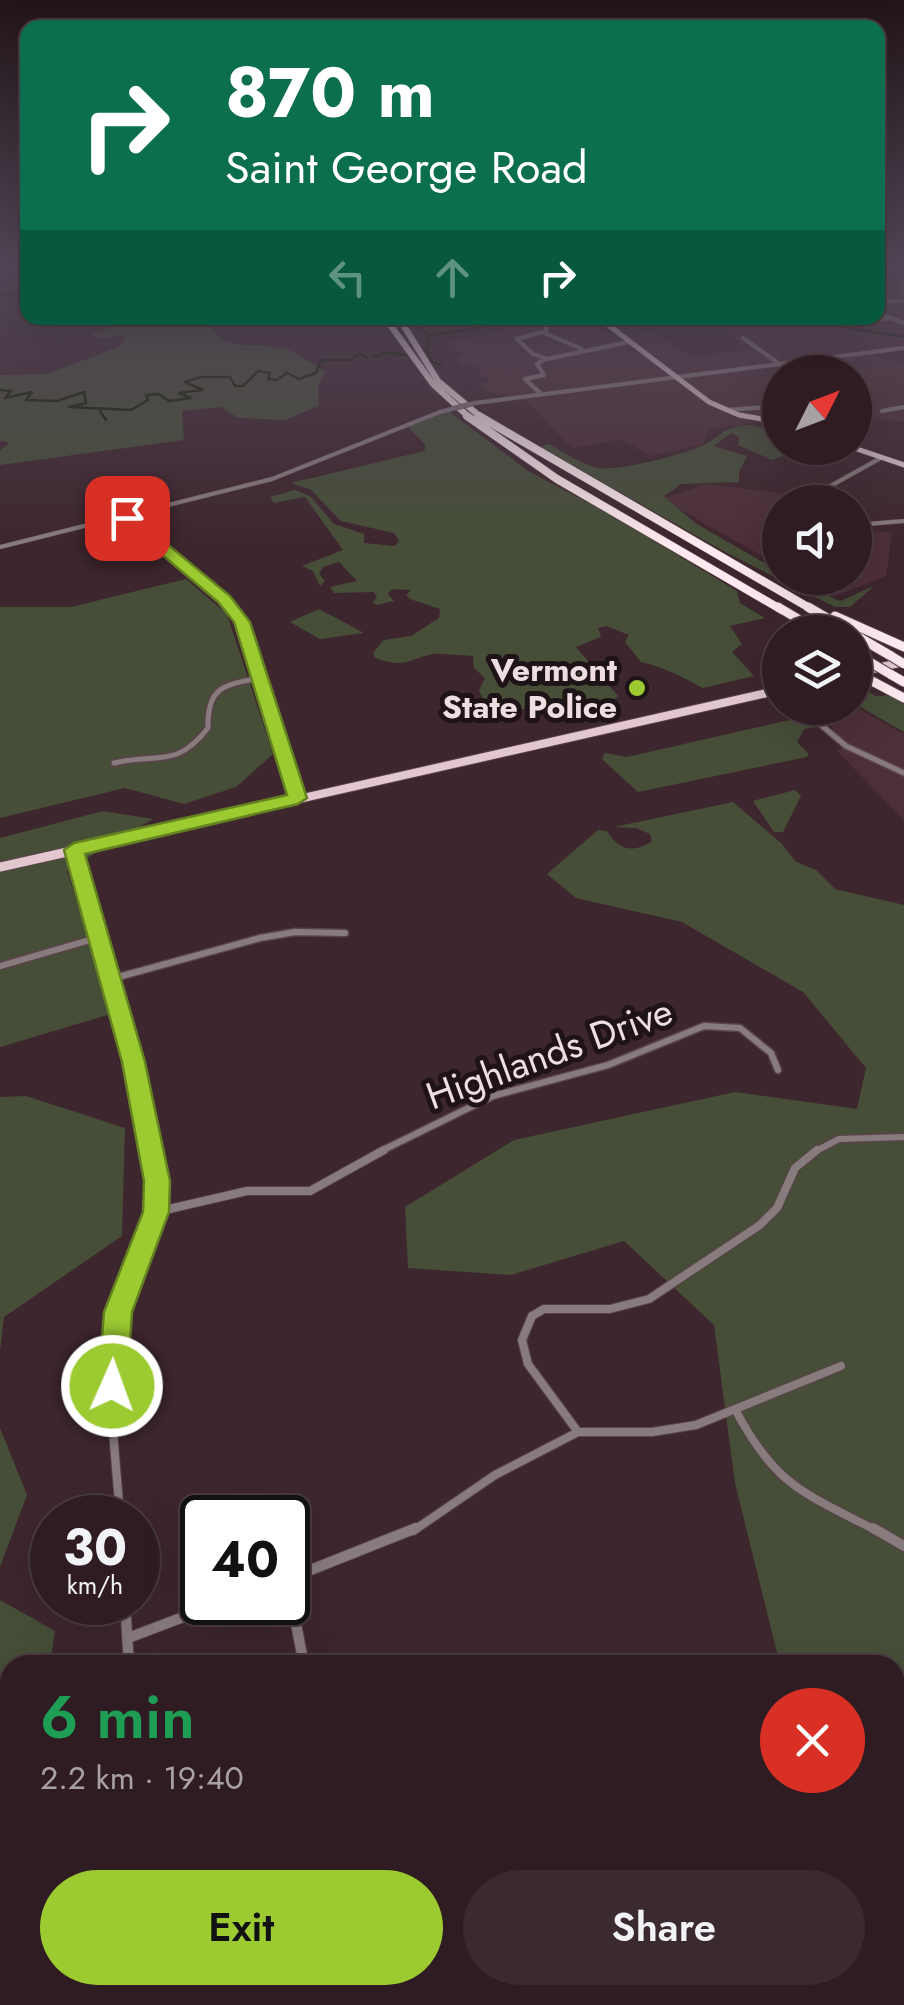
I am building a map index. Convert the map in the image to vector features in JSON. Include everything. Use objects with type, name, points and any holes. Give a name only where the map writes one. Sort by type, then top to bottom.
[{"type":"highway","points":[[410,359],[444,398],[502,444],[791,615]]},
{"type":"highway","points":[[424,359],[447,390],[487,422],[762,581]]},
{"type":"highway","points":[[749,590],[782,615]]},
{"type":"highway","points":[[786,595],[820,615]]},
{"type":"highway","points":[[790,595],[904,647]]},
{"type":"highway","points":[[872,645],[904,663]]},
{"type":"highway","points":[[872,663],[904,682]]},
{"type":"highway","points":[[872,681],[904,698]]},
{"type":"main road","points":[[650,359],[726,411],[762,418]]},
{"type":"main road","points":[[872,456],[904,466]]},
{"type":"main road","points":[[872,669],[904,663]]},
{"type":"main road","points":[[0,867],[762,694]]},
{"type":"street","points":[[540,394],[525,379],[544,375],[537,364],[553,359]]},
{"type":"street","points":[[0,547],[127,518],[288,474],[440,412],[540,394],[762,368]]},
{"type":"street","points":[[882,410],[904,407]]},
{"type":"street","points":[[726,411],[762,408]]},
{"type":"street","points":[[831,485],[878,459]]},
{"type":"street","points":[[127,518],[232,607],[244,628],[298,798]]},
{"type":"street","points":[[872,524],[904,521]]},
{"type":"street","points":[[114,762],[156,762],[182,754],[208,728],[210,698],[234,684],[260,678]]},
{"type":"street","points":[[822,725],[846,746],[904,773]]},
{"type":"street","points":[[74,850],[111,978],[150,1136],[157,1181],[156,1212],[115,1329],[112,1386],[119,1495]]},
{"type":"street","points":[[111,978],[194,959],[260,938],[294,932],[344,933]]},
{"type":"street","points":[[0,966],[100,937]]},
{"type":"street","name":"Highlands Drive","points":[[156,1212],[246,1191],[310,1191],[476,1103],[550,1078],[608,1065],[702,1027],[740,1028],[771,1053],[778,1070]]},
{"type":"street","points":[[578,1432],[534,1374],[524,1352],[524,1328],[532,1316],[544,1308],[610,1309],[650,1299],[760,1225],[777,1208],[795,1168],[822,1145],[840,1139],[904,1137]]},
{"type":"street","points":[[310,1572],[408,1534],[495,1475],[578,1432],[666,1431],[696,1425],[841,1366]]},
{"type":"street","points":[[735,1409],[758,1455],[785,1484],[904,1546]]},
{"type":"street","points":[[128,1638],[180,1618]]},
{"type":"street","points":[[127,1625],[129,1655]]},
{"type":"street","points":[[296,1625],[302,1655]]},
{"type":"shaded area","points":[[455,359],[762,359],[762,422],[708,429],[702,445],[649,456],[622,439],[572,448],[523,398],[492,394],[475,383],[491,383],[472,364],[462,366]]},
{"type":"shaded area","points":[[872,359],[904,364],[904,422],[872,418]]},
{"type":"shaded area","points":[[706,484],[762,491],[762,556],[661,499]]},
{"type":"shaded area","points":[[872,531],[892,533],[886,576],[872,582]]},
{"type":"shaded area","points":[[872,716],[904,734],[904,820],[837,751],[846,745],[823,725],[872,725]]},
{"type":"green space","points":[[88,359],[304,359],[325,372],[318,387],[319,406],[285,420],[238,418],[221,407],[182,411],[184,440],[0,465],[0,450],[10,443],[0,441],[0,375],[47,374]]},
{"type":"green space","points":[[450,412],[528,471],[610,514],[737,591],[740,603],[762,616],[730,626],[742,644],[732,652],[754,676],[703,688],[641,662],[625,642],[629,635],[606,626],[598,628],[601,637],[576,647],[618,696],[615,699],[497,712],[488,710],[479,690],[485,678],[474,668],[473,656],[432,654],[399,663],[375,658],[373,653],[384,640],[411,636],[439,618],[440,609],[410,599],[406,595],[411,590],[392,589],[388,594],[394,601],[377,605],[373,602],[377,597],[374,592],[334,593],[330,587],[357,581],[339,562],[323,567],[319,574],[325,581],[320,586],[313,571],[302,566],[343,550],[305,497],[274,503],[270,497],[295,490],[310,496],[334,524],[364,534],[364,543],[395,546],[399,541],[394,533],[341,521],[310,489],[291,483],[424,451],[426,446],[406,425]]},
{"type":"green space","points":[[739,426],[762,428],[762,455],[738,445],[739,437],[731,433],[714,446],[747,456],[739,482],[681,484],[664,496],[695,523],[762,562],[762,570],[540,447],[548,444],[599,468],[621,467],[680,454]]},
{"type":"green space","points":[[186,579],[227,614],[273,754],[236,787],[184,804],[125,788],[0,818],[0,607],[71,607]]},
{"type":"green space","points":[[811,595],[827,595],[840,601],[864,595],[850,607],[835,607]]},
{"type":"green space","points":[[319,609],[364,633],[320,639],[290,622]]},
{"type":"green space","points":[[872,694],[890,695],[904,704],[904,732],[872,714]]},
{"type":"green space","points":[[768,725],[816,727],[804,729],[797,742],[809,754],[807,757],[638,792],[602,759],[605,753],[627,757]]},
{"type":"green space","points":[[795,790],[801,796],[783,832],[774,832],[753,801]]},
{"type":"green space","points":[[733,802],[782,844],[796,862],[816,870],[835,889],[904,905],[904,1655],[778,1655],[735,1483],[714,1325],[624,1241],[511,1275],[408,1268],[405,1207],[514,1140],[735,1092],[857,1109],[866,1068],[803,992],[682,922],[576,898],[547,874],[598,830],[607,831],[626,848],[638,848],[652,841],[650,834],[636,828],[614,827]]},
{"type":"green space","points":[[103,811],[153,819],[67,870],[111,1014],[0,1047],[0,838]]},
{"type":"green space","points":[[26,1096],[125,1128],[122,1236],[4,1317],[0,1351],[0,1097]]},
{"type":"green space","points":[[0,1428],[27,1495],[0,1567]]},
{"type":"green space","points":[[0,1600],[30,1617],[30,1625],[44,1625],[55,1631],[51,1655],[0,1655]]},
{"type":"waterway","points":[[0,390],[11,391],[5,398],[32,392],[26,400],[57,401],[84,392],[86,403],[69,407],[131,410],[148,400],[146,395],[159,394],[169,401],[191,398],[179,393],[203,390],[185,382],[201,377],[230,377],[235,386],[243,386],[258,371],[270,373],[268,379],[277,380],[287,373],[299,379],[316,373],[321,360],[353,359]]},
{"type":"waterway","points":[[431,359],[441,365]]},
{"type":"waterway","points":[[100,411],[106,420]]},
{"type":"waterway","points":[[827,725],[831,729]]},
{"type":"place","name":"Vermont State Police","points":[[637,688]]},
{"type":"route","points":[[112,1386],[118,1312],[148,1239],[156,1212],[157,1181],[134,1062],[74,850],[298,798],[242,622],[224,599],[127,518]]}]
